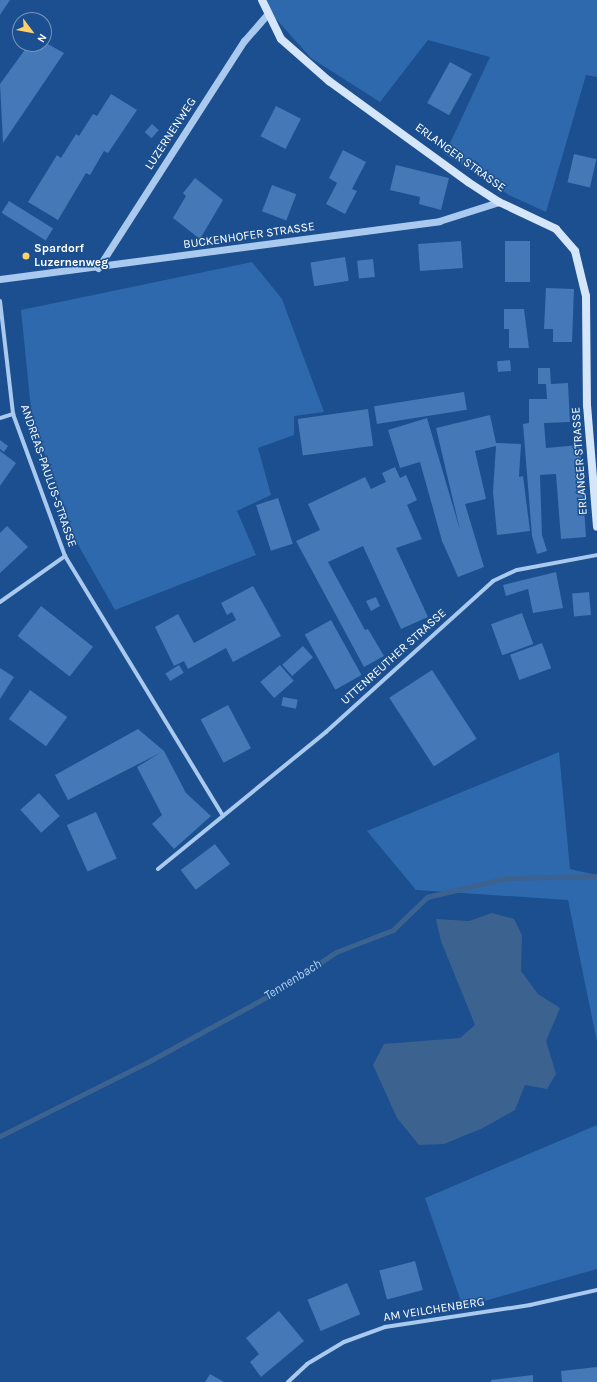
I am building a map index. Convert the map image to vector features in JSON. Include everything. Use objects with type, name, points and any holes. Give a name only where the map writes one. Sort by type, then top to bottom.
[{"type":"main road","name":"ERLANGER STRASSE","points":[[262,0],[266,15],[280,39],[329,81],[499,202],[556,229],[580,263],[586,296],[587,405],[597,527]]},
{"type":"street","name":"LUZERNENWEG","points":[[98,268],[244,41],[266,15]]},
{"type":"street","name":"BUCKENHOFER STRASSE","points":[[0,279],[98,268],[439,221],[499,202]]},
{"type":"street","name":"ANDREAS-PAULUS-STRASSE","points":[[0,301],[13,414],[65,556],[0,602]]},
{"type":"street","points":[[0,418],[13,414]]},
{"type":"street","name":"UTTENREUTHER STRASSE","points":[[158,869],[326,732],[493,581],[517,570],[597,555]]},
{"type":"street","points":[[65,556],[223,816]]},
{"type":"street","name":"AM VEILCHENBERG","points":[[288,1382],[307,1364],[344,1342],[385,1327],[530,1305],[597,1290]]},
{"type":"shaded area","points":[[266,0],[597,0],[597,77],[586,75],[546,212],[509,195],[445,154],[490,57],[428,40],[380,102],[311,58],[267,9]]},
{"type":"shaded area","points":[[252,262],[282,299],[324,412],[294,416],[294,435],[258,448],[271,495],[237,511],[256,555],[115,610],[76,541],[32,419],[21,310]]},
{"type":"shaded area","points":[[559,752],[570,869],[597,875],[597,1042],[568,900],[416,890],[367,831]]},
{"type":"shaded area","points":[[492,913],[514,919],[522,935],[521,971],[538,994],[560,1008],[546,1041],[556,1074],[547,1089],[525,1085],[515,1110],[483,1128],[444,1144],[419,1145],[397,1118],[373,1065],[384,1044],[460,1038],[475,1025],[441,941],[436,919],[469,921]]},
{"type":"shaded area","points":[[597,1125],[597,1269],[463,1307],[425,1198]]},
{"type":"building","points":[[0,0],[10,0],[0,15]]},
{"type":"building","points":[[52,46],[64,53],[3,143],[0,84],[23,52],[52,52]]},
{"type":"building","points":[[450,62],[472,74],[449,115],[427,103]]},
{"type":"building","points":[[111,94],[137,110],[108,153],[104,151],[90,175],[86,173],[58,220],[28,202],[57,155],[61,158],[76,134],[79,136],[93,114],[97,116]]},
{"type":"building","points":[[276,106],[301,119],[286,149],[261,136]]},
{"type":"building","points":[[152,124],[159,130],[152,138],[145,132]]},
{"type":"building","points":[[343,150],[366,162],[352,189],[357,191],[345,214],[326,204],[337,183],[329,178]]},
{"type":"building","points":[[574,154],[596,159],[590,187],[567,182]]},
{"type":"building","points":[[396,165],[449,178],[441,210],[419,204],[420,197],[390,190]]},
{"type":"building","points":[[195,178],[223,200],[200,239],[173,218],[186,196],[183,193]]},
{"type":"building","points":[[272,185],[296,194],[286,220],[262,211]]},
{"type":"building","points":[[9,201],[53,229],[46,240],[2,213]]},
{"type":"building","points":[[461,241],[463,268],[420,271],[418,244]]},
{"type":"building","points":[[505,241],[530,241],[530,282],[505,282]]},
{"type":"building","points":[[345,257],[349,281],[314,286],[310,262]]},
{"type":"building","points":[[373,259],[375,277],[359,279],[357,261]]},
{"type":"building","points":[[546,288],[574,289],[572,342],[553,342],[553,329],[544,329]]},
{"type":"building","points":[[504,309],[524,309],[529,348],[509,348],[509,329],[504,329]]},
{"type":"building","points":[[510,360],[511,371],[498,372],[497,361]]},
{"type":"building","points":[[538,368],[550,368],[551,384],[568,383],[570,422],[544,423],[546,448],[580,445],[586,537],[561,539],[556,474],[540,475],[542,535],[547,551],[537,554],[532,536],[523,424],[529,423],[529,399],[547,399],[546,384],[538,384]]},
{"type":"building","points":[[464,392],[467,410],[377,424],[374,406]]},
{"type":"building","points":[[368,409],[373,446],[303,456],[298,419]]},
{"type":"building","points":[[490,415],[496,443],[521,444],[519,477],[523,476],[530,531],[497,535],[493,492],[496,446],[475,451],[486,499],[465,504],[484,567],[458,577],[442,541],[420,462],[400,468],[388,430],[427,418],[460,530],[436,428]]},
{"type":"building","points":[[0,440],[8,446],[4,452],[0,449]]},
{"type":"building","points":[[0,451],[16,463],[0,486]]},
{"type":"building","points":[[395,467],[400,478],[406,475],[417,500],[407,505],[422,539],[396,548],[428,617],[401,629],[363,546],[328,562],[365,630],[368,629],[384,656],[364,667],[296,541],[320,530],[308,504],[365,477],[371,489],[386,482],[382,473]]},
{"type":"building","points":[[278,498],[293,544],[271,551],[256,505]]},
{"type":"building","points":[[7,526],[28,547],[0,573],[0,533]]},
{"type":"building","points":[[556,572],[563,608],[533,613],[528,589],[506,596],[503,585]]},
{"type":"building","points":[[253,586],[281,636],[233,662],[226,648],[188,669],[184,661],[174,666],[155,627],[178,614],[194,643],[236,620],[232,612],[227,615],[221,603]]},
{"type":"building","points":[[589,592],[591,615],[574,616],[572,593]]},
{"type":"building","points":[[376,597],[380,606],[371,611],[366,601]]},
{"type":"building","points":[[41,606],[93,647],[70,677],[18,636]]},
{"type":"building","points":[[522,613],[533,644],[502,655],[491,624]]},
{"type":"building","points":[[331,620],[362,675],[335,690],[305,635]]},
{"type":"building","points":[[542,643],[551,668],[519,680],[510,655]]},
{"type":"building","points":[[303,646],[313,657],[292,676],[282,665]]},
{"type":"building","points":[[179,665],[184,673],[170,681],[165,673]]},
{"type":"building","points":[[280,665],[294,681],[274,698],[260,682]]},
{"type":"building","points":[[0,668],[14,677],[0,699]]},
{"type":"building","points":[[432,670],[477,739],[434,767],[389,698]]},
{"type":"building","points":[[30,690],[67,717],[46,746],[9,719]]},
{"type":"building","points":[[283,697],[298,700],[296,709],[281,706]]},
{"type":"building","points":[[228,705],[251,748],[224,763],[201,720]]},
{"type":"building","points":[[138,729],[164,751],[186,793],[211,816],[174,849],[152,824],[162,815],[137,767],[160,753],[68,800],[55,775]]},
{"type":"building","points":[[39,793],[60,816],[41,833],[20,810]]},
{"type":"building","points":[[96,812],[117,859],[88,872],[67,825]]},
{"type":"building","points":[[215,844],[230,864],[196,890],[181,870]]},
{"type":"building","points":[[415,1261],[423,1290],[387,1300],[379,1271]]},
{"type":"building","points":[[347,1283],[360,1314],[321,1331],[307,1300]]},
{"type":"building","points":[[279,1311],[304,1341],[261,1377],[250,1362],[259,1354],[246,1338]]},
{"type":"building","points":[[597,1367],[597,1382],[562,1382],[561,1371]]},
{"type":"building","points":[[210,1374],[224,1382],[205,1382]]},
{"type":"building","points":[[533,1375],[533,1382],[491,1382],[491,1380]]},
{"type":"waterway","name":"Tennenbach","points":[[0,1136],[146,1063],[281,989],[336,952],[393,930],[427,897],[507,878],[597,876]]},
{"type":"place","name":"Spardorf Luzernenweg","points":[[26,256]]}]
